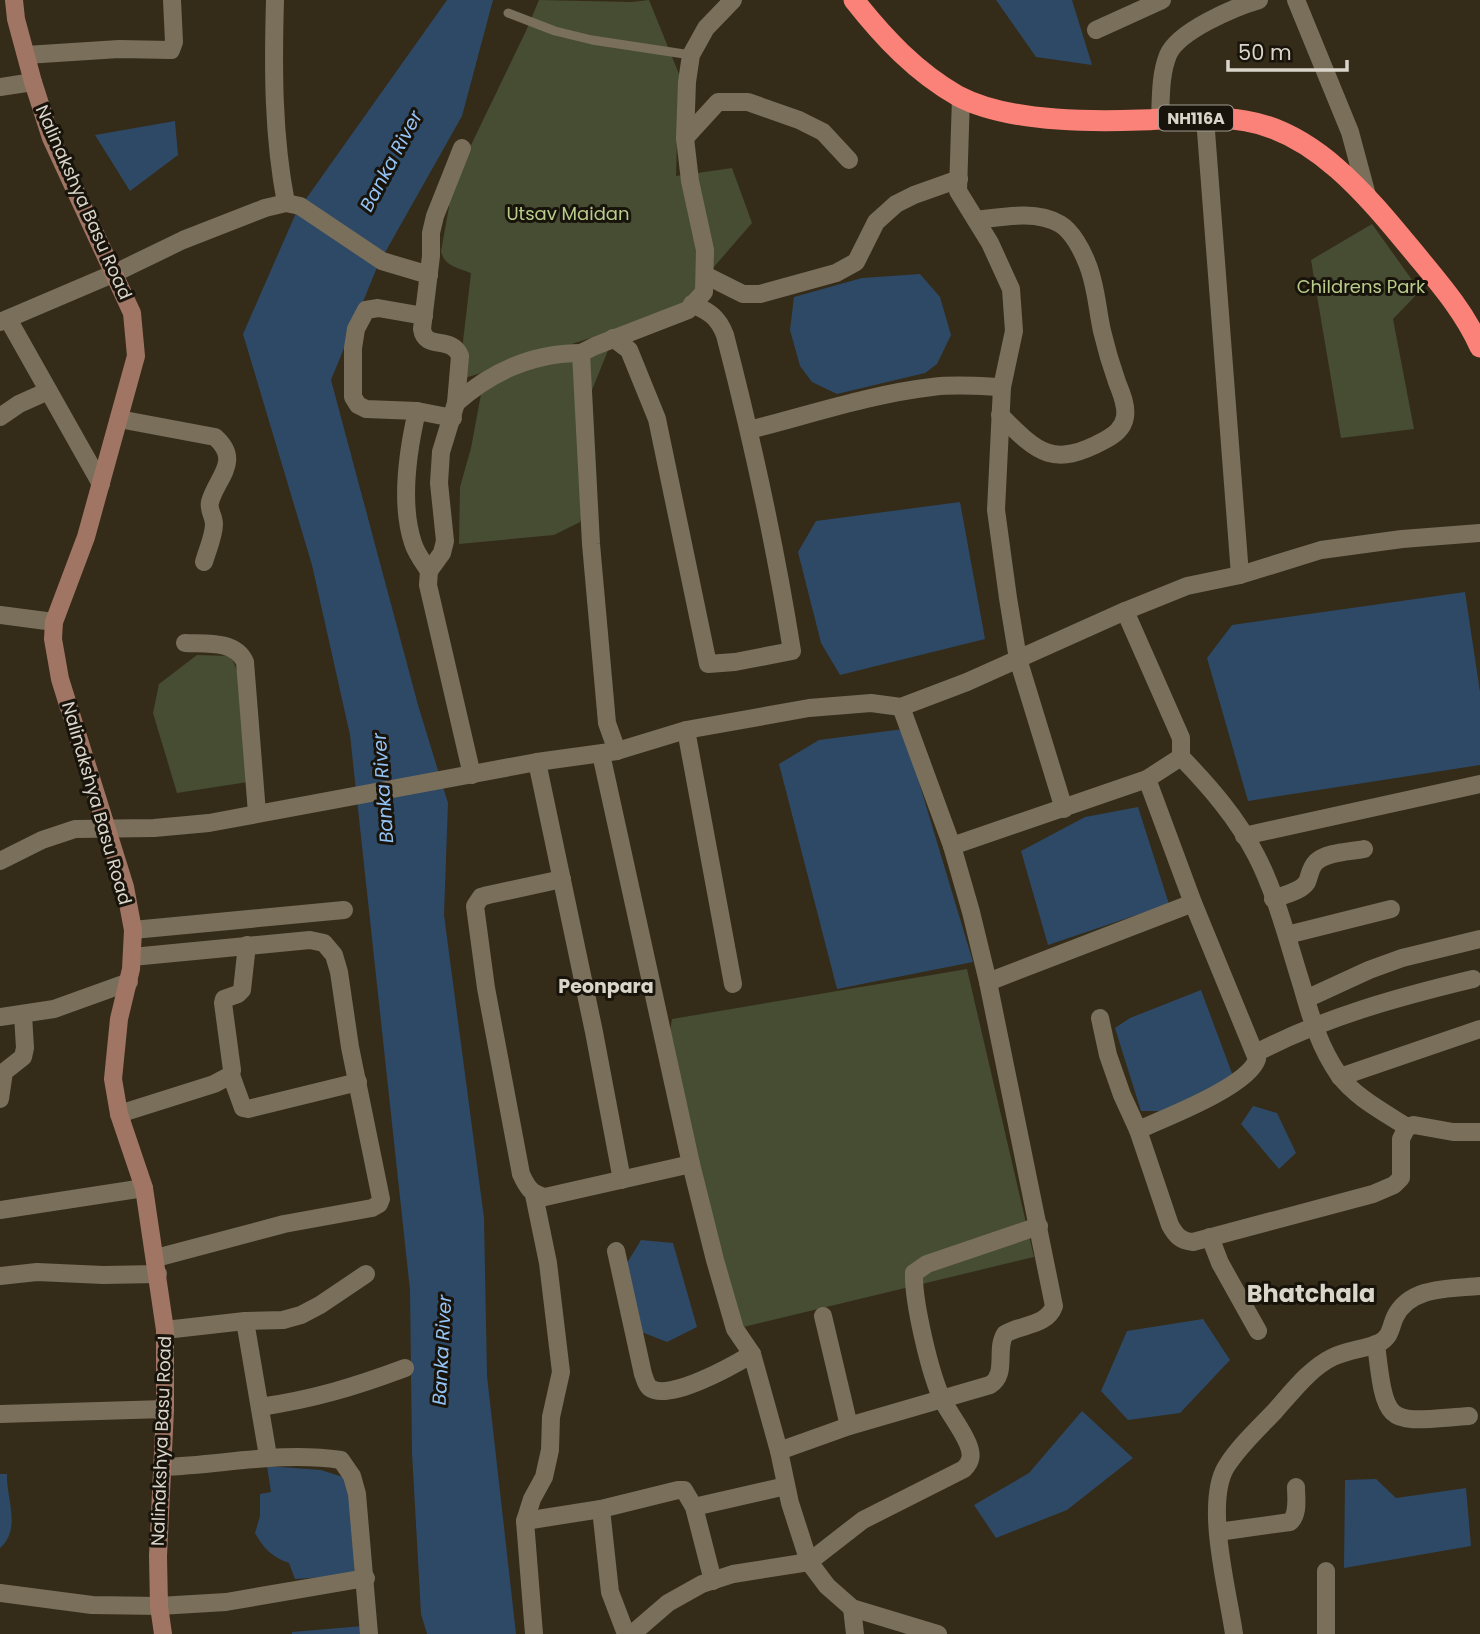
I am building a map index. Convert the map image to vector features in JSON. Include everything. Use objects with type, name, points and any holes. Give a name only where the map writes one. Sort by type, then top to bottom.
[{"type":"highway","name":"NH116A","points":[[854,0],[905,58],[930,79],[961,97],[988,107],[1098,121],[1205,118],[1248,121],[1277,130],[1303,144],[1332,164],[1367,199],[1457,306],[1480,348]]},
{"type":"street","name":"Nalinakshya Basu Road","points":[[14,0],[33,82],[51,138],[132,313],[136,356],[86,537],[54,622],[53,639],[60,679],[125,887],[133,930],[129,982],[114,1048],[113,1079],[119,1114],[144,1188],[165,1330],[165,1409],[158,1556],[159,1606],[163,1634]]},
{"type":"street","points":[[26,55],[119,49],[171,50],[174,42],[172,0]]},
{"type":"street","points":[[275,0],[278,162],[293,205]]},
{"type":"street","points":[[424,316],[378,307],[366,310],[356,329],[353,348],[354,397],[358,405],[366,409],[454,410],[475,386],[495,374],[558,353],[581,353],[688,310],[704,292],[705,250],[690,181],[685,138],[687,82],[691,55],[706,27],[733,0]]},
{"type":"street","points":[[1096,30],[1162,0]]},
{"type":"street","points":[[1160,120],[1163,74],[1169,52],[1184,37],[1214,19],[1259,0]]},
{"type":"street","points":[[1296,0],[1350,132],[1367,199]]},
{"type":"street","points":[[0,87],[33,82]]},
{"type":"street","points":[[961,97],[958,191],[990,243],[1011,289],[1014,331],[1002,387],[996,510],[1018,659],[1063,809]]},
{"type":"street","points":[[685,138],[718,102],[748,102],[799,120],[822,132],[849,160]]},
{"type":"street","points":[[1205,118],[1240,575]]},
{"type":"street","points":[[462,148],[431,233],[422,329],[423,337],[428,342],[452,345],[457,349],[460,363],[454,410],[440,463],[439,483],[445,541],[442,553],[429,571],[428,585],[472,775]]},
{"type":"street","points":[[705,275],[743,294],[760,294],[836,273],[856,262],[876,222],[897,204],[959,179]]},
{"type":"street","points":[[101,484],[4,321],[183,240],[265,208],[293,205],[382,261],[429,275]]},
{"type":"street","points":[[976,220],[1014,215],[1040,218],[1061,225],[1077,243],[1088,265],[1110,363],[1126,408],[1124,422],[1116,434],[1088,450],[1066,455],[1047,454],[1031,446],[1000,415]]},
{"type":"street","points":[[613,338],[629,350],[657,419],[708,664],[792,651],[778,563],[749,430],[720,321],[709,311],[692,304]]},
{"type":"street","points":[[581,353],[593,571],[609,752],[691,1164],[715,1260],[735,1329],[752,1354],[809,1562],[827,1586],[852,1608],[938,1634]]},
{"type":"street","points":[[749,430],[931,387],[1002,387]]},
{"type":"street","points":[[0,417],[19,404],[48,391]]},
{"type":"street","points":[[416,411],[408,462],[409,526],[413,544],[429,571]]},
{"type":"street","points":[[119,419],[215,437],[223,444],[228,457],[226,469],[209,506],[214,523],[204,562]]},
{"type":"street","points":[[0,861],[42,840],[75,829],[209,822],[537,762],[609,752],[686,730],[809,708],[872,703],[901,707],[967,682],[1187,586],[1240,575],[1321,550],[1402,539],[1480,533]]},
{"type":"street","points":[[1125,611],[1181,738],[1181,757],[1209,786],[1256,856],[1287,935],[1313,1026],[1323,1049],[1340,1077],[1366,1101],[1407,1127]]},
{"type":"street","points":[[0,615],[54,622]]},
{"type":"street","points":[[185,643],[233,648],[241,653],[246,662],[257,813]]},
{"type":"street","points":[[779,1451],[849,1426],[990,1385],[997,1381],[1000,1375],[999,1350],[1005,1334],[1045,1320],[1051,1315],[1054,1306],[988,982],[952,846],[901,707]]},
{"type":"street","points":[[686,730],[733,984]]},
{"type":"street","points":[[952,846],[1147,779],[1181,757]]},
{"type":"street","points":[[537,762],[622,1180]]},
{"type":"street","points":[[1138,1130],[1235,1083],[1251,1072],[1256,1053],[1193,903],[1147,779]]},
{"type":"street","points":[[1244,836],[1480,784]]},
{"type":"street","points":[[1273,899],[1306,884],[1311,868],[1318,860],[1364,849]]},
{"type":"street","points":[[534,1634],[525,1521],[532,1499],[544,1477],[550,1450],[551,1417],[561,1372],[548,1263],[534,1195],[521,1174],[486,988],[475,906],[481,897],[562,879]]},
{"type":"street","points":[[988,982],[1193,903]]},
{"type":"street","points":[[133,930],[345,909]]},
{"type":"street","points":[[1287,935],[1391,909]]},
{"type":"street","points":[[1306,999],[1402,958],[1480,939]]},
{"type":"street","points":[[0,1276],[37,1272],[103,1275],[157,1266],[284,1224],[372,1208],[379,1204],[380,1192],[339,972],[334,955],[324,943],[310,940],[132,957]]},
{"type":"street","points":[[247,945],[243,990],[224,999],[223,1003],[231,1075],[243,1108],[358,1082]]},
{"type":"street","points":[[1256,1053],[1313,1026],[1407,995],[1473,979]]},
{"type":"street","points":[[0,1017],[54,1009],[129,982]]},
{"type":"street","points":[[0,1099],[4,1072],[23,1056],[23,1015]]},
{"type":"street","points":[[1100,1018],[1108,1055],[1138,1130],[1170,1226],[1184,1241],[1193,1242],[1373,1194],[1394,1185],[1401,1178],[1401,1139],[1407,1127],[1414,1125],[1453,1132],[1480,1132]]},
{"type":"street","points":[[1340,1077],[1480,1029]]},
{"type":"street","points":[[119,1114],[214,1084],[231,1075]]},
{"type":"street","points":[[534,1195],[545,1197],[691,1164]]},
{"type":"street","points":[[0,1210],[144,1188]]},
{"type":"street","points":[[632,1634],[668,1603],[713,1581],[733,1574],[809,1562],[863,1520],[888,1505],[954,1476],[970,1462],[971,1453],[967,1441],[942,1399],[929,1362],[914,1273],[927,1265],[1039,1226]]},
{"type":"street","points":[[1210,1237],[1225,1272],[1258,1331]]},
{"type":"street","points":[[616,1251],[643,1374],[652,1390],[661,1392],[704,1381],[752,1354]]},
{"type":"street","points":[[165,1330],[245,1321],[284,1320],[320,1306],[366,1274]]},
{"type":"street","points":[[1234,1634],[1216,1510],[1224,1469],[1238,1449],[1314,1370],[1331,1358],[1376,1344],[1391,1332],[1402,1304],[1416,1296],[1437,1290],[1480,1286]]},
{"type":"street","points":[[823,1316],[849,1426]]},
{"type":"street","points":[[245,1321],[268,1456]]},
{"type":"street","points":[[1376,1344],[1381,1389],[1393,1414],[1412,1420],[1469,1416]]},
{"type":"street","points":[[260,1407],[334,1393],[405,1368]]},
{"type":"street","points":[[0,1414],[165,1409]]},
{"type":"street","points":[[163,1467],[198,1466],[268,1456],[341,1460],[352,1476],[357,1494],[369,1634]]},
{"type":"street","points":[[694,1507],[786,1486]]},
{"type":"street","points":[[1218,1532],[1290,1522],[1296,1511],[1296,1487]]},
{"type":"street","points":[[525,1521],[601,1509],[684,1490],[694,1507],[713,1581]]},
{"type":"street","points":[[601,1509],[610,1592],[626,1634]]},
{"type":"street","points":[[1326,1571],[1326,1634]]},
{"type":"street","points":[[0,1593],[92,1605],[159,1606],[226,1602],[366,1578]]},
{"type":"street","points":[[852,1608],[855,1634]]},
{"type":"lane","points":[[508,13],[555,31],[592,40],[691,55]]},
{"type":"green space","name":"Utsav Maidan","points":[[539,0],[649,0],[679,74],[676,176],[732,168],[752,223],[700,283],[682,309],[465,378],[463,341],[471,273],[452,266],[441,251],[449,207],[446,197]]},
{"type":"green space","name":"Childrens Park","points":[[1372,224],[1420,291],[1393,319],[1414,429],[1341,438],[1311,260]]},
{"type":"green space","points":[[613,338],[584,410],[589,488],[580,522],[554,535],[459,544],[460,487],[471,448],[484,378]]},
{"type":"green space","points":[[197,655],[231,656],[250,702],[260,780],[177,793],[153,713],[159,684]]},
{"type":"green space","points":[[967,969],[1034,1257],[735,1329],[667,1049],[672,1019]]},
{"type":"water","name":"Banka River","points":[[447,0],[493,0],[462,116],[378,265],[331,380],[418,705],[448,803],[444,915],[484,1218],[487,1376],[516,1634],[427,1634],[421,1614],[412,1453],[410,1290],[350,735],[312,565],[243,334],[296,213]]},
{"type":"water","points":[[996,0],[1072,0],[1092,65],[1036,57]]},
{"type":"water","points":[[175,121],[178,155],[130,191],[95,135]]},
{"type":"water","points":[[920,274],[940,297],[951,335],[937,364],[925,373],[837,394],[812,382],[800,366],[790,330],[794,297],[862,278]]},
{"type":"water","points":[[960,502],[985,639],[840,675],[821,643],[798,552],[816,521]]},
{"type":"water","points":[[1465,592],[1480,692],[1480,765],[1248,801],[1207,658],[1232,625]]},
{"type":"water","points":[[903,729],[973,962],[837,989],[779,764],[819,740]]},
{"type":"water","points":[[1138,807],[1169,904],[1048,945],[1021,851],[1085,817]]},
{"type":"water","points":[[1201,990],[1233,1076],[1173,1111],[1141,1111],[1115,1028],[1130,1018]]},
{"type":"water","points":[[1253,1106],[1277,1113],[1296,1153],[1279,1169],[1241,1124]]},
{"type":"water","points":[[641,1240],[673,1243],[697,1327],[667,1342],[639,1331],[627,1263]]},
{"type":"water","points":[[1203,1319],[1230,1360],[1180,1413],[1128,1420],[1101,1391],[1127,1331]]},
{"type":"water","points":[[1082,1411],[1133,1458],[1067,1510],[996,1538],[974,1505],[1029,1473]]},
{"type":"water","points":[[267,1466],[321,1470],[349,1479],[355,1575],[295,1579],[289,1563],[273,1555],[262,1544],[255,1533],[260,1516],[260,1494],[271,1492]]},
{"type":"water","points":[[0,1474],[7,1474],[12,1523],[7,1540],[0,1548]]},
{"type":"water","points":[[1376,1479],[1396,1498],[1466,1488],[1471,1546],[1344,1568],[1345,1480]]},
{"type":"water","points":[[363,1626],[364,1634],[292,1634],[292,1632]]},
{"type":"district","name":"Peonpara","points":[[606,986]]},
{"type":"district","name":"Bhatchala","points":[[1311,1293]]}]
